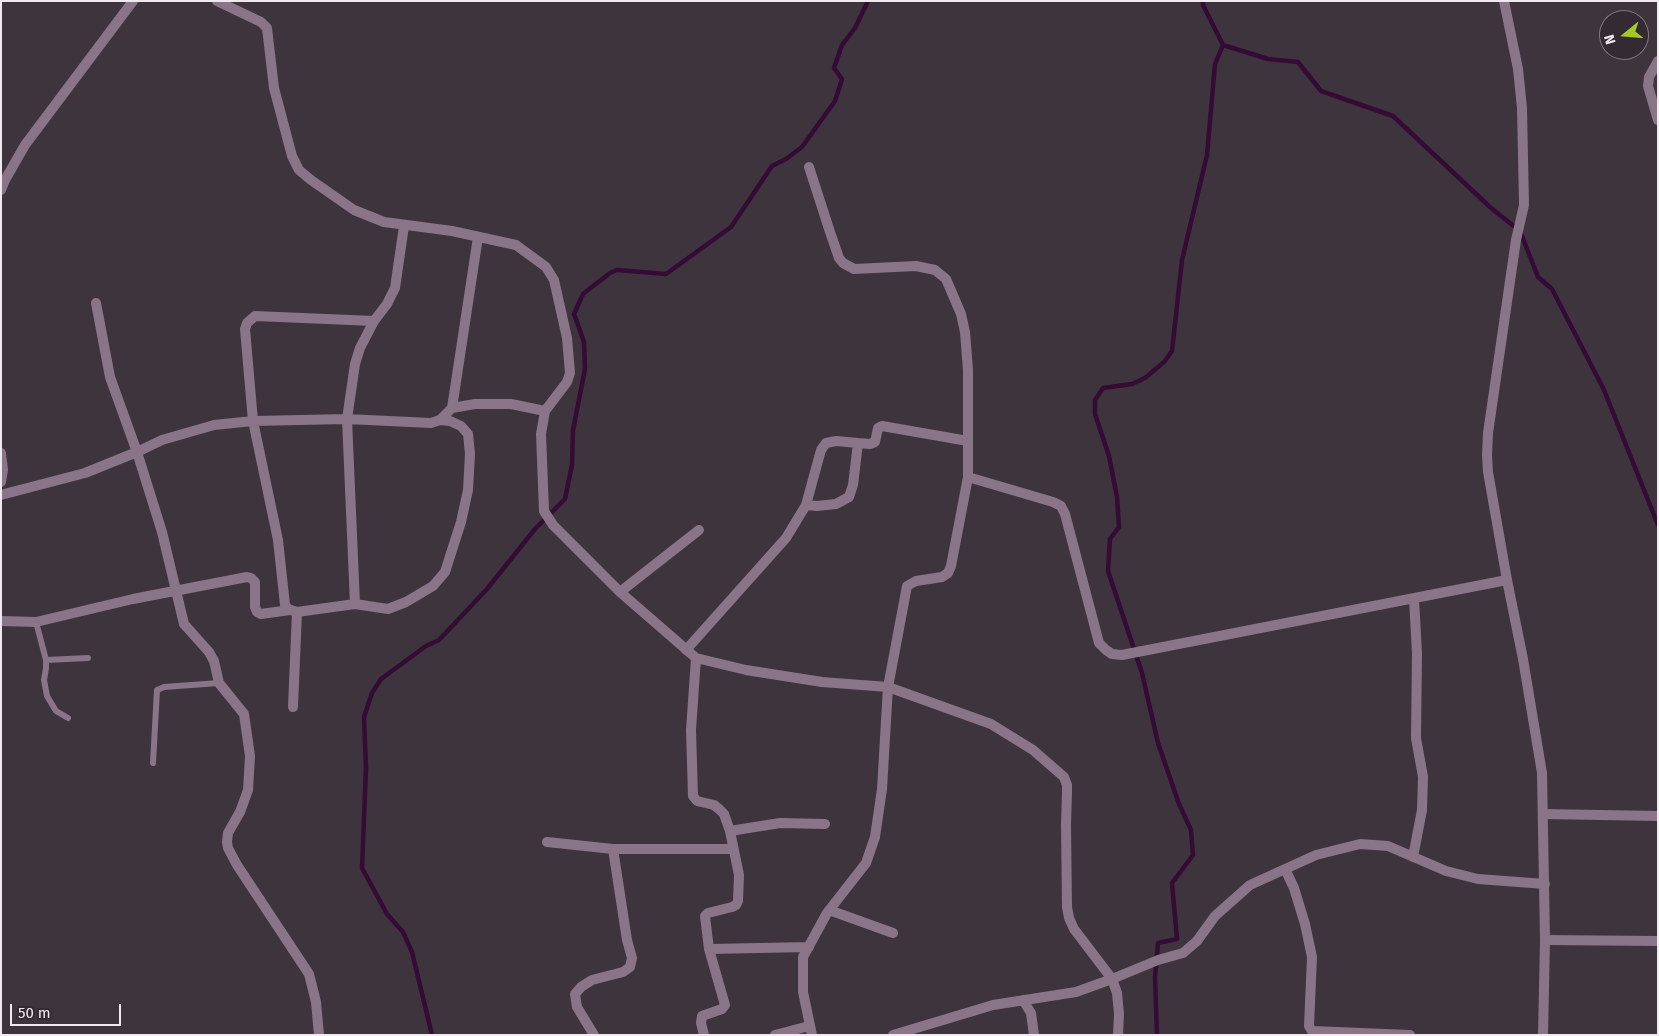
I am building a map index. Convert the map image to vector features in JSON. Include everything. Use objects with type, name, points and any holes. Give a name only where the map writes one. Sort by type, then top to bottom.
[{"type":"street","points":[[1,190],[25,145],[133,1]]},
{"type":"street","points":[[217,1],[261,22],[267,28],[274,88],[292,156],[299,170],[354,210],[384,222],[452,231],[516,245],[546,267],[554,280],[567,338],[570,373],[567,382],[545,411],[541,434],[544,511],[553,526],[620,592],[696,658],[746,670],[822,682],[888,688],[991,724],[1033,750],[1064,776],[1067,785],[1066,894],[1068,912],[1074,929],[1112,979],[1117,993],[1118,1035]]},
{"type":"street","points":[[1504,1],[1518,69],[1522,108],[1524,205],[1516,240],[1488,433],[1487,455],[1488,472],[1542,772],[1545,884],[1543,1035]]},
{"type":"street","points":[[1658,61],[1649,77],[1648,86],[1658,120]]},
{"type":"street","points":[[775,1035],[810,1031],[803,992],[803,957],[829,910],[866,863],[875,837],[882,789],[888,688],[907,586],[916,581],[942,577],[948,573],[951,566],[968,477],[968,370],[965,332],[961,314],[946,279],[935,270],[916,266],[854,269],[843,262],[839,258],[809,167]]},
{"type":"street","points":[[355,604],[347,419],[355,364],[360,348],[374,321],[387,304],[395,288],[404,226]]},
{"type":"street","points":[[452,408],[478,237]]},
{"type":"street","points":[[96,303],[110,377],[137,452],[162,532],[184,624],[209,652],[214,661],[220,683],[244,714],[250,756],[248,790],[240,812],[228,833],[228,848],[237,866],[309,974],[316,1002],[319,1035]]},
{"type":"street","points":[[294,611],[285,605],[278,540],[253,422],[245,329],[247,322],[255,316],[374,321]]},
{"type":"street","points":[[1,495],[85,473],[162,440],[214,425],[347,419],[431,424],[440,420],[452,408],[475,404],[510,404],[545,411]]},
{"type":"street","points":[[1,621],[36,622],[176,590],[251,578],[255,582],[255,607],[257,612],[261,614],[355,604],[388,609],[406,602],[433,586],[445,572],[461,522],[468,490],[470,454],[468,434],[461,426],[450,421],[440,420]]},
{"type":"street","points":[[686,650],[786,538],[806,505],[821,450],[826,443],[870,444],[874,442],[878,428],[882,426],[968,441]]},
{"type":"street","points":[[806,505],[836,504],[849,497],[853,485],[858,443]]},
{"type":"street","points":[[1,453],[3,470],[1,482]]},
{"type":"street","points":[[968,477],[1061,506],[1065,514],[1099,643],[1112,654],[1122,655],[1507,580]]},
{"type":"street","points":[[620,592],[699,530]]},
{"type":"street","points":[[1413,857],[1422,810],[1423,777],[1416,738],[1417,653],[1414,599]]},
{"type":"street","points":[[293,707],[294,611]]},
{"type":"street","points":[[696,658],[691,730],[692,791],[697,801],[714,805],[724,814],[730,831],[739,875],[738,901],[736,905],[708,913],[704,916],[709,949],[725,1005],[722,1009],[702,1016],[700,1023],[704,1035]]},
{"type":"street","points":[[1543,814],[1658,816]]},
{"type":"street","points":[[730,831],[780,824],[825,824]]},
{"type":"street","points":[[547,842],[613,849],[733,849]]},
{"type":"street","points":[[893,1035],[993,1005],[1076,992],[1158,960],[1183,953],[1196,941],[1215,916],[1250,885],[1316,855],[1360,844],[1388,846],[1446,870],[1478,880],[1545,884]]},
{"type":"street","points":[[594,1035],[577,1007],[575,994],[581,987],[592,980],[623,972],[630,967],[632,958],[627,940],[613,849]]},
{"type":"street","points":[[1285,869],[1294,888],[1305,924],[1312,957],[1309,1026],[1312,1030],[1410,1035]]},
{"type":"street","points":[[829,910],[893,933]]},
{"type":"street","points":[[1545,940],[1658,941]]},
{"type":"street","points":[[709,949],[809,946]]},
{"type":"street","points":[[1023,1000],[1031,1013],[1034,1035]]},
{"type":"lane","points":[[36,622],[46,660],[44,680],[47,696],[56,711],[68,718]]},
{"type":"lane","points":[[46,660],[88,658]]},
{"type":"lane","points":[[153,763],[157,690],[164,687],[220,683]]},
{"type":"waterway","points":[[432,1035],[412,952],[403,932],[387,914],[362,868],[366,768],[364,717],[372,693],[381,679],[426,646],[439,640],[487,589],[535,529],[565,499],[572,465],[573,430],[585,369],[584,342],[574,314],[583,294],[610,273],[617,270],[666,274],[731,227],[772,166],[786,159],[802,147],[835,101],[842,79],[834,68],[842,45],[855,28],[868,1]]},
{"type":"waterway","points":[[1203,1],[1203,5],[1223,45],[1268,59],[1298,62],[1321,91],[1393,116],[1491,208],[1520,231],[1538,277],[1552,289],[1604,390],[1658,525]]},
{"type":"waterway","points":[[1157,1035],[1155,977],[1158,943],[1177,939],[1172,883],[1193,855],[1191,830],[1179,804],[1158,743],[1142,673],[1108,571],[1110,539],[1119,527],[1117,497],[1109,456],[1095,414],[1095,400],[1103,388],[1132,384],[1145,378],[1164,362],[1172,351],[1182,260],[1207,155],[1215,64],[1223,45]]}]
